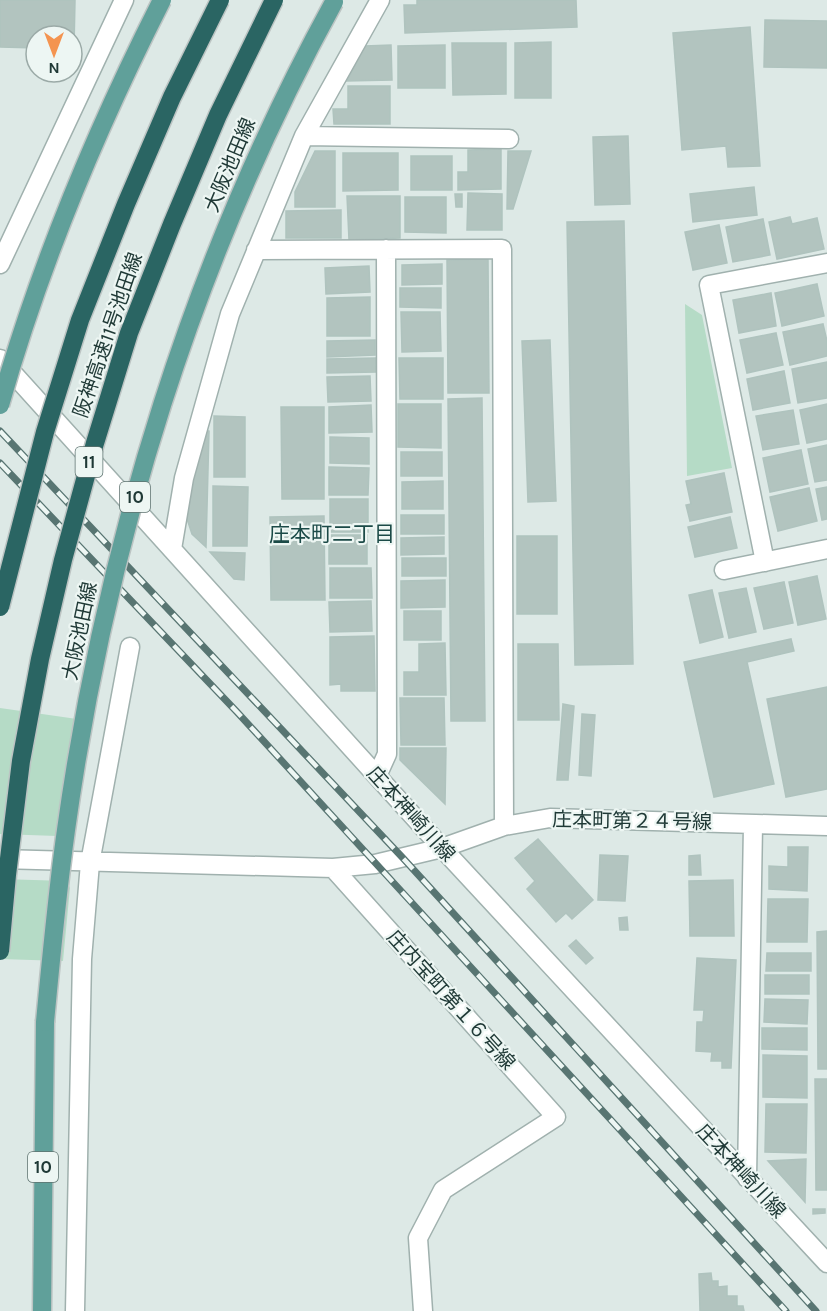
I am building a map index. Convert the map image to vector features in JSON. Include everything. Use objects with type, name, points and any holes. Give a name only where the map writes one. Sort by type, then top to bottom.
[{"type":"highway","name":"阪神高速11号池田線","points":[[0,607],[45,432],[80,320],[172,97],[220,0]]},
{"type":"highway","name":"阪神高速11号池田線","points":[[0,951],[20,772],[35,682],[63,560],[94,443],[129,333],[172,224],[218,115],[274,0]]},
{"type":"main road","points":[[0,405],[39,282],[82,167],[162,0]]},
{"type":"main road","name":"大阪池田線","points":[[42,1311],[45,1022],[54,923],[85,715],[110,597],[138,482],[171,377],[206,280],[253,167],[303,58],[334,1]]},
{"type":"street","points":[[0,264],[124,0]]},
{"type":"street","points":[[172,549],[184,478],[230,314],[304,136],[380,0]]},
{"type":"street","points":[[304,136],[509,139]]},
{"type":"street","points":[[377,777],[387,754],[386,249]]},
{"type":"street","points":[[256,250],[502,249],[504,826]]},
{"type":"street","points":[[765,562],[709,285],[827,263]]},
{"type":"street","name":"庄本神崎川線","points":[[0,359],[377,777],[827,1263]]},
{"type":"street","points":[[724,570],[827,549]]},
{"type":"street","points":[[75,1311],[82,959],[90,862],[130,646]]},
{"type":"street","name":"庄本町第２４号線","points":[[333,868],[375,864],[442,848],[504,826],[550,818],[827,826]]},
{"type":"street","points":[[747,1178],[753,825]]},
{"type":"street","points":[[0,860],[333,868]]},
{"type":"street","name":"庄内宝町第１６号線","points":[[333,868],[556,1117],[443,1190],[418,1238],[423,1311]]},
{"type":"green space","points":[[685,304],[702,315],[732,468],[687,476]]},
{"type":"green space","points":[[0,708],[91,721],[76,825],[57,836],[0,834]]},
{"type":"green space","points":[[0,879],[67,881],[70,888],[63,961],[0,959]]},
{"type":"building","points":[[0,0],[75,0],[74,24],[24,24],[24,48],[0,47]]},
{"type":"building","points":[[417,0],[576,0],[577,27],[405,33],[404,5],[417,5]]},
{"type":"building","points":[[765,20],[827,21],[827,68],[764,67]]},
{"type":"building","points":[[750,27],[760,166],[728,167],[726,146],[682,150],[673,33]]},
{"type":"building","points":[[551,42],[551,98],[515,98],[515,43]]},
{"type":"building","points":[[452,43],[506,43],[506,94],[453,95]]},
{"type":"building","points":[[391,45],[392,80],[347,81],[365,46]]},
{"type":"building","points":[[445,45],[445,88],[398,88],[398,46]]},
{"type":"building","points":[[348,86],[390,86],[390,124],[334,124],[333,109],[348,109]]},
{"type":"building","points":[[628,136],[630,204],[595,205],[593,137]]},
{"type":"building","points":[[501,149],[501,189],[458,190],[458,172],[468,172],[468,150]]},
{"type":"building","points":[[315,151],[335,151],[335,207],[295,207],[295,192]]},
{"type":"building","points":[[508,151],[531,151],[513,209],[507,209]]},
{"type":"building","points":[[343,153],[398,153],[398,190],[343,191]]},
{"type":"building","points":[[411,156],[452,156],[452,190],[411,190]]},
{"type":"building","points":[[754,187],[757,215],[693,222],[690,194]]},
{"type":"building","points":[[468,193],[502,194],[502,230],[467,230]]},
{"type":"building","points":[[455,194],[462,194],[462,207],[456,207]]},
{"type":"building","points":[[347,196],[400,196],[400,238],[349,240]]},
{"type":"building","points":[[405,197],[446,197],[446,233],[405,232]]},
{"type":"building","points":[[341,210],[341,238],[286,238],[286,211]]},
{"type":"building","points":[[790,217],[792,224],[817,218],[824,249],[777,259],[769,222]]},
{"type":"building","points":[[763,219],[770,255],[733,262],[726,227]]},
{"type":"building","points":[[624,221],[633,664],[575,665],[567,222]]},
{"type":"building","points":[[719,225],[727,263],[693,270],[685,232]]},
{"type":"building","points":[[488,259],[489,393],[448,393],[447,260]]},
{"type":"building","points":[[442,264],[442,284],[402,285],[402,265]]},
{"type":"building","points":[[369,266],[370,292],[326,294],[325,268]]},
{"type":"building","points":[[817,284],[824,316],[782,326],[775,293]]},
{"type":"building","points":[[400,288],[441,288],[441,308],[400,307]]},
{"type":"building","points":[[771,293],[776,326],[739,333],[733,300]]},
{"type":"building","points":[[370,297],[370,336],[327,336],[327,298]]},
{"type":"building","points":[[401,312],[440,312],[441,351],[402,352]]},
{"type":"building","points":[[823,324],[827,341],[827,356],[790,365],[783,332]]},
{"type":"building","points":[[776,333],[783,365],[747,373],[740,340]]},
{"type":"building","points":[[375,340],[375,355],[327,357],[327,341]]},
{"type":"building","points":[[550,340],[556,501],[528,502],[522,341]]},
{"type":"building","points":[[376,358],[376,372],[327,373],[327,359]]},
{"type":"building","points":[[399,358],[443,358],[443,399],[400,399]]},
{"type":"building","points":[[827,362],[827,398],[798,403],[792,369]]},
{"type":"building","points":[[784,371],[790,403],[753,410],[747,379]]},
{"type":"building","points":[[370,376],[371,401],[328,402],[327,377]]},
{"type":"building","points":[[482,398],[485,721],[451,721],[448,399]]},
{"type":"building","points":[[398,404],[441,404],[441,448],[398,447]]},
{"type":"building","points":[[827,404],[827,439],[807,443],[800,410]]},
{"type":"building","points":[[371,405],[372,432],[329,433],[329,407]]},
{"type":"building","points":[[281,407],[324,407],[324,499],[282,499]]},
{"type":"building","points":[[793,410],[799,444],[763,450],[756,416]]},
{"type":"building","points":[[214,416],[245,417],[245,477],[214,477]]},
{"type":"building","points":[[204,430],[209,431],[206,547],[192,534],[186,516],[186,498]]},
{"type":"building","points":[[330,437],[369,438],[369,464],[330,463]]},
{"type":"building","points":[[827,445],[827,480],[815,482],[808,449]]},
{"type":"building","points":[[801,450],[808,484],[770,492],[763,458]]},
{"type":"building","points":[[401,452],[442,452],[442,476],[401,476]]},
{"type":"building","points":[[329,467],[369,468],[368,495],[329,495]]},
{"type":"building","points":[[724,473],[732,512],[690,521],[686,505],[691,504],[686,481]]},
{"type":"building","points":[[443,481],[443,509],[402,509],[402,482]]},
{"type":"building","points":[[213,486],[248,487],[247,546],[213,546]]},
{"type":"building","points":[[827,487],[827,519],[822,520],[816,489]]},
{"type":"building","points":[[809,488],[817,521],[778,531],[770,497]]},
{"type":"building","points":[[330,499],[368,499],[368,532],[330,532]]},
{"type":"building","points":[[401,515],[444,515],[444,534],[401,534]]},
{"type":"building","points":[[324,516],[325,600],[271,600],[270,517]]},
{"type":"building","points":[[730,517],[737,548],[695,557],[688,527]]},
{"type":"building","points":[[329,535],[367,535],[367,564],[329,564]]},
{"type":"building","points":[[517,536],[557,536],[557,614],[517,614]]},
{"type":"building","points":[[444,537],[444,554],[401,555],[401,538]]},
{"type":"building","points":[[210,552],[245,553],[244,580],[234,579]]},
{"type":"building","points":[[402,558],[446,558],[446,576],[402,576]]},
{"type":"building","points":[[330,568],[371,568],[372,598],[330,598]]},
{"type":"building","points":[[817,576],[826,619],[798,625],[789,582]]},
{"type":"building","points":[[445,580],[445,607],[401,608],[401,581]]},
{"type":"building","points":[[784,582],[793,623],[764,629],[754,588]]},
{"type":"building","points":[[746,588],[756,632],[729,638],[719,593]]},
{"type":"building","points":[[712,590],[723,637],[700,643],[689,595]]},
{"type":"building","points":[[371,601],[372,631],[330,632],[329,602]]},
{"type":"building","points":[[404,611],[441,611],[441,640],[404,640]]},
{"type":"building","points":[[374,636],[375,691],[341,691],[341,684],[330,685],[330,637]]},
{"type":"building","points":[[791,639],[794,651],[747,662],[774,784],[714,797],[684,662]]},
{"type":"building","points":[[445,643],[446,695],[404,695],[404,672],[419,672],[419,644]]},
{"type":"building","points":[[518,644],[558,644],[559,720],[518,720]]},
{"type":"building","points":[[827,687],[827,789],[786,797],[767,699]]},
{"type":"building","points":[[400,698],[444,698],[445,745],[401,745]]},
{"type":"building","points":[[563,704],[574,706],[568,780],[557,780]]},
{"type":"building","points":[[582,714],[595,715],[591,776],[579,775]]},
{"type":"building","points":[[400,748],[446,748],[445,804],[400,760]]},
{"type":"building","points":[[538,839],[593,900],[572,919],[566,913],[556,922],[527,889],[535,881],[515,858]]},
{"type":"building","points":[[788,847],[808,847],[807,891],[769,889],[769,866],[788,867]]},
{"type":"building","points":[[600,855],[628,856],[625,901],[598,900]]},
{"type":"building","points":[[700,855],[701,875],[689,875],[689,856]]},
{"type":"building","points":[[733,880],[734,936],[690,936],[689,881]]},
{"type":"building","points":[[768,899],[808,899],[807,942],[767,942]]},
{"type":"building","points":[[627,917],[628,930],[620,930],[619,918]]},
{"type":"building","points":[[827,931],[827,1069],[818,1069],[817,932]]},
{"type":"building","points":[[576,940],[593,958],[586,964],[569,946]]},
{"type":"building","points":[[767,953],[811,953],[811,971],[766,971]]},
{"type":"building","points":[[697,958],[736,960],[731,1068],[722,1068],[722,1061],[711,1061],[712,1052],[696,1051],[697,1022],[703,1022],[704,1010],[694,1010]]},
{"type":"building","points":[[765,975],[809,975],[809,994],[765,994]]},
{"type":"building","points":[[765,999],[808,1000],[807,1024],[764,1022]]},
{"type":"building","points":[[762,1028],[807,1028],[807,1050],[762,1049]]},
{"type":"building","points":[[763,1055],[807,1056],[807,1098],[763,1097]]},
{"type":"building","points":[[815,1079],[827,1079],[827,1190],[816,1190]]},
{"type":"building","points":[[766,1104],[807,1104],[806,1153],[765,1152]]},
{"type":"building","points":[[806,1159],[805,1202],[768,1161]]},
{"type":"building","points":[[813,1209],[825,1209],[825,1213],[813,1214]]},
{"type":"building","points":[[711,1273],[712,1281],[718,1281],[718,1287],[727,1286],[727,1296],[737,1296],[737,1306],[743,1306],[744,1311],[700,1311],[699,1274]]},
{"type":"railway","points":[[0,431],[402,857],[816,1311]]},
{"type":"railway","points":[[0,463],[237,712],[786,1311]]},
{"type":"district","name":"庄本町二丁目","points":[[332,534]]}]
